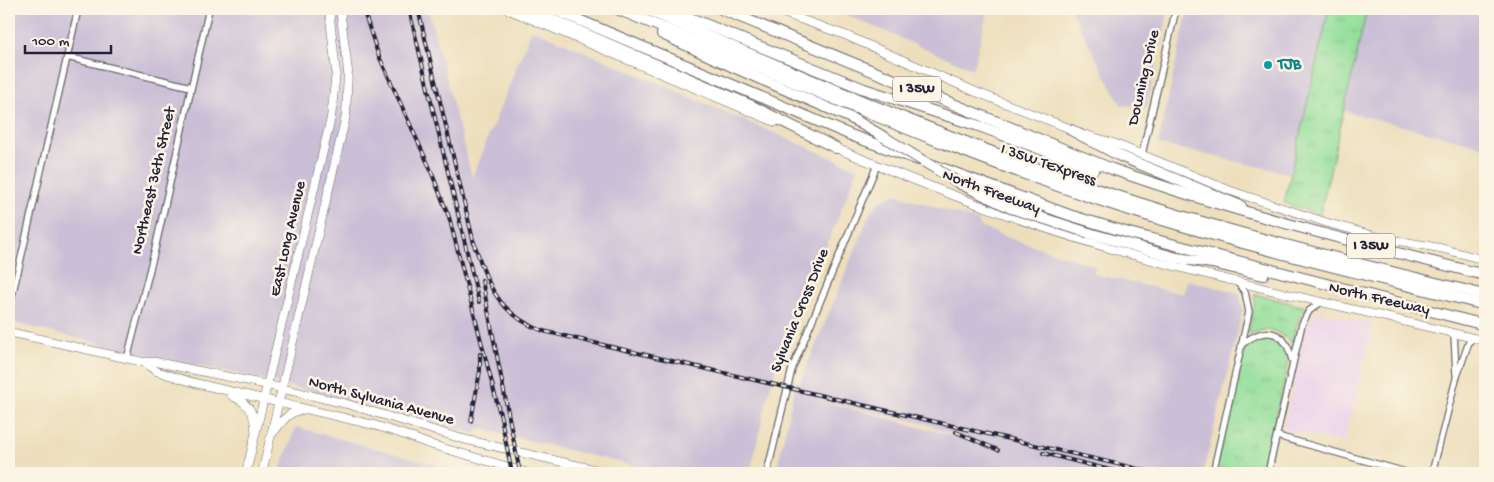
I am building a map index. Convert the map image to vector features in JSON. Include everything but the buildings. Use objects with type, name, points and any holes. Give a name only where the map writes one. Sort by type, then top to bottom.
[{"type":"highway","points":[[528,9],[750,105],[836,148]]},
{"type":"highway","name":"North Freeway","points":[[553,9],[897,154],[942,168],[1069,215],[1138,236],[1485,325]]},
{"type":"highway","points":[[609,9],[740,70],[851,118],[959,183],[1011,208],[1177,258],[1212,264],[1342,294],[1348,290]]},
{"type":"highway","name":"I 35W TEXpress","points":[[617,9],[964,152],[1111,204],[1265,250],[1485,305]]},
{"type":"highway","name":"I 35W TEXpress","points":[[645,9],[958,140],[1078,183],[1231,231],[1485,295]]},
{"type":"highway","points":[[668,9],[864,90],[979,126],[1100,171],[1112,169]]},
{"type":"highway","name":"I 35W","points":[[721,9],[1112,169],[1213,204],[1485,274]]},
{"type":"highway","points":[[1071,130],[1120,156],[1246,208],[1256,216]]},
{"type":"main road","name":"East Long Avenue","points":[[246,473],[333,107],[336,72],[328,9]]},
{"type":"main road","name":"East Long Avenue","points":[[262,473],[346,116],[348,71],[340,9]]},
{"type":"main road","name":"North Freeway","points":[[507,9],[877,165],[964,200],[1048,230],[1238,283],[1485,341]]},
{"type":"main road","points":[[772,9],[844,35],[976,92],[1071,130],[1113,143],[1232,191],[1328,223],[1382,238],[1440,248],[1485,260]]},
{"type":"main road","points":[[307,221],[321,225]]},
{"type":"main road","name":"North Sylvania Avenue","points":[[9,332],[127,359],[156,362],[268,385],[282,390],[347,404],[463,439],[610,473]]},
{"type":"main road","name":"North Sylvania Avenue","points":[[143,362],[156,371],[198,384],[374,425],[429,444],[530,473]]},
{"type":"main road","points":[[198,370],[198,384],[239,399],[246,404],[254,418],[254,442]]},
{"type":"main road","points":[[271,436],[287,416],[297,411],[308,410]]},
{"type":"main road","points":[[429,444],[431,429]]},
{"type":"street","points":[[9,307],[20,267],[78,9]]},
{"type":"street","name":"Northeast 36th Street","points":[[127,359],[155,249],[209,9]]},
{"type":"street","name":"Downing Drive","points":[[1142,154],[1176,9]]},
{"type":"street","points":[[67,57],[190,87]]},
{"type":"street","name":"Sylvania Cross Drive","points":[[767,473],[792,369],[877,165]]},
{"type":"street","points":[[1213,473],[1249,312],[1245,292],[1238,283]]},
{"type":"street","points":[[1268,473],[1304,317],[1313,307],[1321,302]]},
{"type":"street","points":[[1454,333],[1456,379]]},
{"type":"street","points":[[1242,345],[1255,335],[1272,334],[1287,343],[1293,365]]},
{"type":"street","points":[[1432,473],[1456,379],[1472,338]]},
{"type":"street","points":[[1277,436],[1409,473]]},
{"type":"shaded area","points":[[9,9],[428,9],[472,177],[532,29],[858,169],[777,367],[769,392],[750,473],[663,473],[477,428],[476,434],[258,378],[165,359],[9,322]]},
{"type":"shaded area","points":[[832,9],[988,9],[973,69]]},
{"type":"shaded area","points":[[1070,9],[1169,9],[1146,108],[1121,105]]},
{"type":"shaded area","points":[[1188,9],[1329,9],[1291,174],[1158,144]]},
{"type":"shaded area","points":[[1367,9],[1485,9],[1485,147],[1344,111]]},
{"type":"shaded area","points":[[895,194],[978,221],[981,227],[1009,238],[1095,266],[1094,274],[1183,294],[1187,280],[1239,293],[1243,310],[1203,473],[776,473],[796,382],[800,383],[870,213],[879,202]],"holes":[[[812,398],[926,424],[957,437]]]},
{"type":"shaded area","points":[[1320,312],[1373,325],[1344,443],[1283,429],[1307,325],[1314,315]]},
{"type":"shaded area","points":[[296,427],[467,473],[279,473]]},
{"type":"green space","points":[[1329,9],[1367,9],[1320,215],[1284,203]]},
{"type":"green space","points":[[1254,294],[1306,307],[1299,318],[1292,343],[1279,333],[1271,331],[1263,330],[1251,334],[1248,332],[1255,302]]},
{"type":"green space","points":[[1267,336],[1276,339],[1282,344],[1289,360],[1263,473],[1215,473],[1244,350],[1254,340]]},
{"type":"railway","points":[[363,9],[378,54],[429,166],[449,217],[501,418],[512,473]]},
{"type":"railway","points":[[409,9],[479,302]]},
{"type":"railway","points":[[418,9],[475,248]]},
{"type":"railway","points":[[474,242],[484,271],[496,296],[515,316],[543,331],[1156,473]]},
{"type":"railway","points":[[482,280],[520,473]]},
{"type":"railway","points":[[471,421],[480,371],[480,354]]},
{"type":"railway","points":[[956,432],[998,450]]},
{"type":"railway","points":[[1043,453],[1118,472]]},
{"type":"place","name":"TJB","points":[[1268,65]]}]
